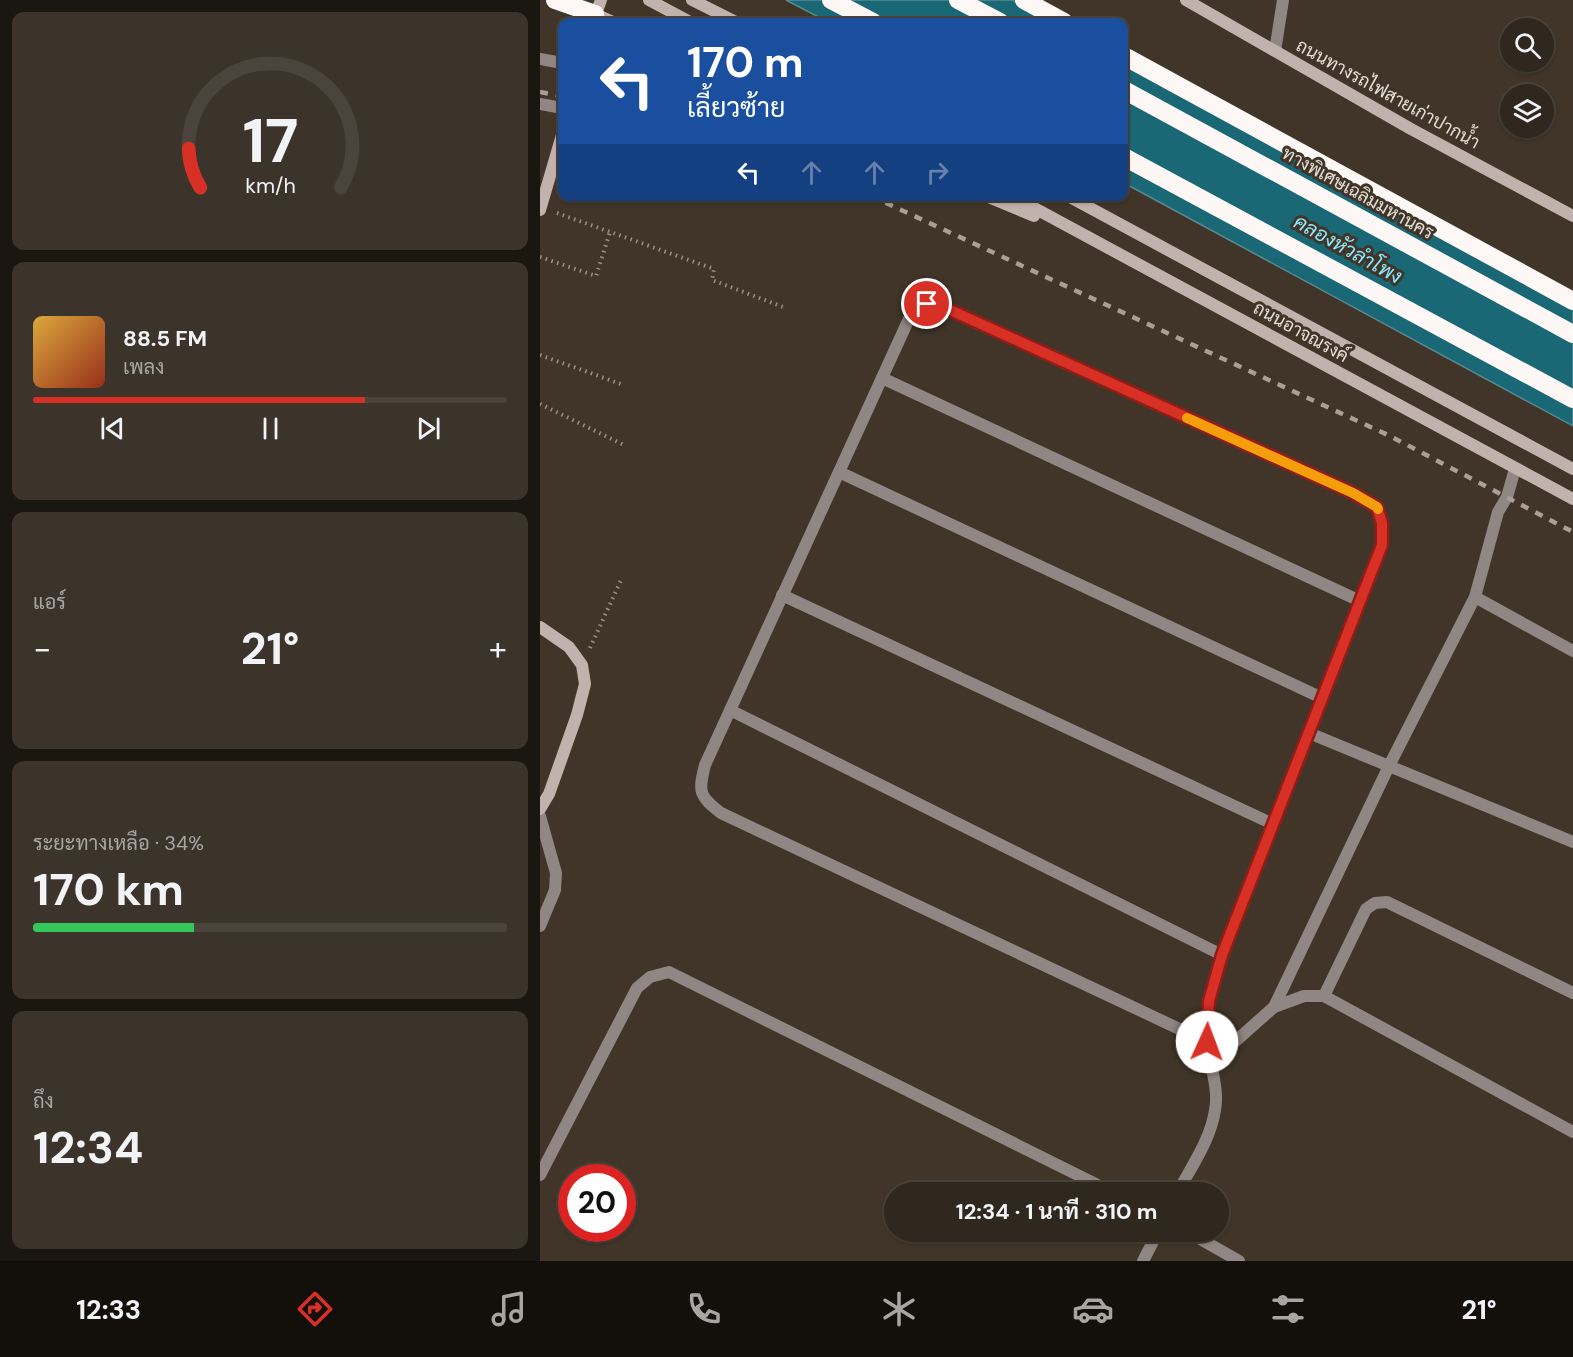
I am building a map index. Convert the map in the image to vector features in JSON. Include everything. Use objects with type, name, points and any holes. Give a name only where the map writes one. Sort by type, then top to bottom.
[{"type":"highway","points":[[555,0],[596,12]]},
{"type":"highway","points":[[831,0],[865,18]]},
{"type":"highway","points":[[958,0],[992,18]]},
{"type":"highway","points":[[1024,0],[1057,18]]},
{"type":"highway","points":[[1128,58],[1573,302]]},
{"type":"highway","name":"ทางพิเศษเฉลิมมหานคร","points":[[1128,92],[1573,334]]},
{"type":"highway","points":[[1128,159],[1573,399]]},
{"type":"main road","points":[[649,0],[683,18]]},
{"type":"main road","points":[[692,0],[728,18]]},
{"type":"main road","name":"ถนนทางรถไฟสายเก่าปากน้ำ","points":[[1186,0],[1411,129],[1573,216]]},
{"type":"main road","points":[[541,208],[558,149]]},
{"type":"main road","points":[[998,201],[1091,239]]},
{"type":"main road","name":"ถนนอาจณรงค์","points":[[1021,201],[1573,499]]},
{"type":"main road","name":"ถนนอาจณรงค์","points":[[1077,201],[1573,469]]},
{"type":"main road","points":[[540,627],[569,647],[582,665],[585,684],[577,715],[549,794],[540,809]]},
{"type":"street","points":[[1275,51],[1283,0]]},
{"type":"street","points":[[540,59],[558,62]]},
{"type":"street","points":[[540,104],[558,107]]},
{"type":"street","points":[[1183,1182],[1207,1137],[1215,1111],[1215,1087],[1207,1042],[1209,1001],[1222,955],[1382,545],[1382,523],[1377,507],[1353,493],[939,305],[927,304],[913,310],[705,765],[700,784],[705,800],[720,813],[1207,1042]]},
{"type":"street","points":[[882,378],[1360,601]]},
{"type":"street","points":[[1274,1007],[1389,766],[1475,597],[1498,512],[1506,497],[1515,469]]},
{"type":"street","points":[[839,472],[1322,698]]},
{"type":"street","points":[[782,595],[1273,824]]},
{"type":"street","points":[[1475,597],[1573,651]]},
{"type":"street","points":[[730,710],[1222,955]]},
{"type":"street","points":[[1308,733],[1573,842]]},
{"type":"street","points":[[540,816],[556,873],[555,890],[540,926]]},
{"type":"street","points":[[1324,996],[1366,909],[1375,903],[1387,902],[1573,993]]},
{"type":"street","points":[[540,1175],[637,988],[650,977],[669,972],[1093,1182]]},
{"type":"street","points":[[1211,1063],[1274,1007],[1304,996],[1324,996],[1573,1132]]},
{"type":"street","points":[[1143,1261],[1153,1242]]},
{"type":"street","points":[[1206,1242],[1239,1261]]},
{"type":"path","points":[[541,208],[714,269],[712,279],[783,307]]},
{"type":"path","points":[[540,257],[596,276],[610,232]]},
{"type":"path","points":[[540,355],[621,384]]},
{"type":"path","points":[[540,404],[624,445]]},
{"type":"path","points":[[582,665],[622,578]]},
{"type":"water","points":[[786,0],[1012,0],[1046,18],[820,18]]},
{"type":"water","name":"คลองหัวลำโพง","points":[[1128,63],[1573,307],[1573,426],[1128,185]]},
{"type":"railway","points":[[540,92],[558,95]]},
{"type":"railway","points":[[882,201],[1390,436],[1573,532]]},
{"type":"slow traffic","points":[[1187,418],[1353,493],[1378,509]]},
{"type":"route","points":[[927,304],[939,305],[1353,493],[1377,507],[1382,523],[1382,545],[1222,955],[1209,1001],[1207,1042]]}]
